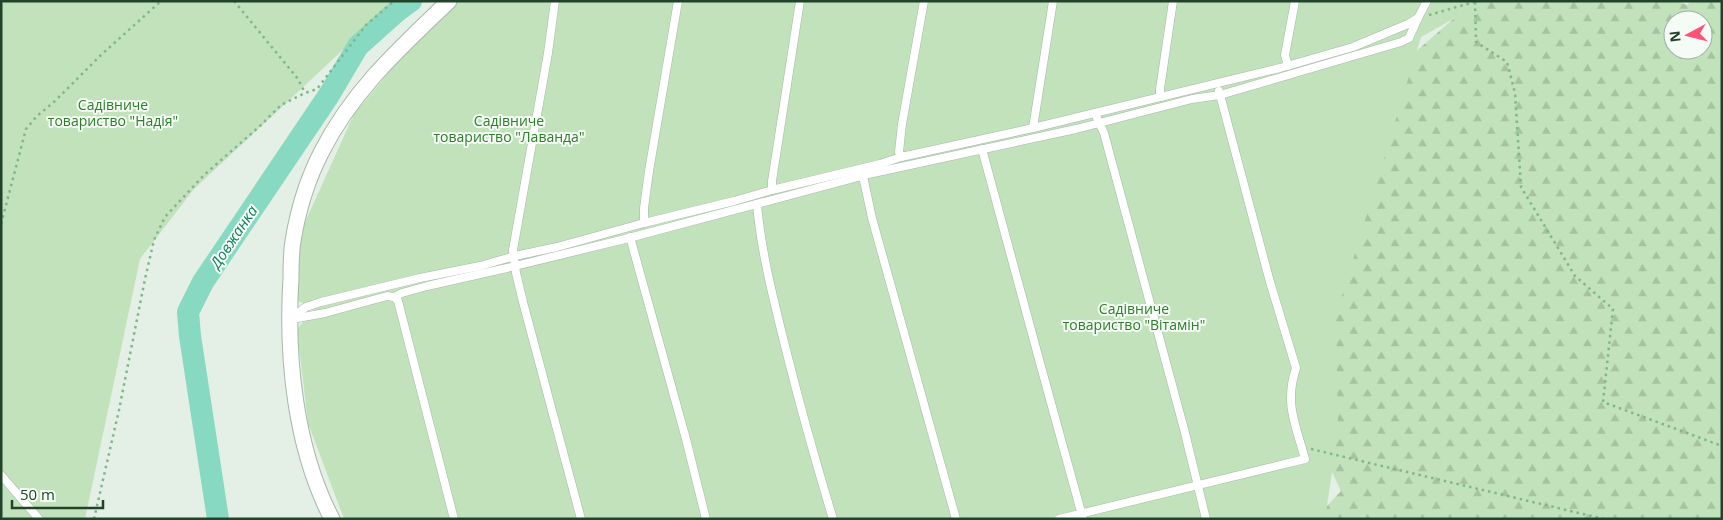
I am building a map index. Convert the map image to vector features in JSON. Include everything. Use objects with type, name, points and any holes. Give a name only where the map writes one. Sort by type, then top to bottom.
[{"type":"street","points":[[332,519],[324,505],[304,444],[291,365],[290,319],[293,241],[302,200],[322,151],[342,118],[370,79],[449,1]]},
{"type":"lane","points":[[555,1],[513,250],[523,302],[581,519]]},
{"type":"lane","points":[[644,223],[648,178],[678,1]]},
{"type":"lane","points":[[772,190],[800,1]]},
{"type":"lane","points":[[901,157],[899,152],[902,124],[924,1]]},
{"type":"lane","points":[[1033,128],[1053,1]]},
{"type":"lane","points":[[1160,97],[1173,1]]},
{"type":"lane","points":[[1288,66],[1285,55],[1295,1]]},
{"type":"lane","points":[[394,297],[402,292],[515,266],[863,176],[1076,129],[1192,99],[1220,95],[1401,42],[1409,38],[1427,1]]},
{"type":"lane","points":[[290,319],[306,307],[321,302],[557,247],[901,157],[1033,128],[1288,66],[1353,46],[1418,18]]},
{"type":"lane","points":[[1059,519],[1083,516],[1305,459],[1294,423],[1290,400],[1292,381],[1296,368],[1270,282],[1217,84]]},
{"type":"lane","points":[[1093,113],[1100,122],[1199,485],[1199,494],[1206,519]]},
{"type":"lane","points":[[982,150],[1083,516]]},
{"type":"lane","points":[[863,176],[872,218],[956,519]]},
{"type":"lane","points":[[757,204],[772,293],[798,397],[832,519]]},
{"type":"lane","points":[[630,237],[686,439],[706,519]]},
{"type":"lane","points":[[290,319],[325,313],[387,296],[394,297],[398,301],[454,519]]},
{"type":"lane","points":[[1,475],[39,519]]},
{"type":"path","points":[[1,224],[26,129],[37,116],[55,101],[101,55],[161,1]]},
{"type":"path","points":[[234,1],[298,79],[305,93]]},
{"type":"path","points":[[94,519],[120,410],[154,240],[165,217],[204,175],[281,105],[305,93],[317,90],[366,25],[394,1]]},
{"type":"path","points":[[1418,18],[1475,1],[1476,42],[1507,62],[1515,93],[1521,187],[1575,276],[1613,309],[1603,402],[1722,446]]},
{"type":"path","points":[[1302,446],[1604,519]]},
{"type":"green space","name":"Садівниче товариство \"Надія\"","points":[[1,1],[395,1],[194,189],[140,259],[85,519],[1,519]]},
{"type":"green space","name":"Садівниче товариство \"Вітамін\"","points":[[459,1],[1485,1],[1421,37],[1336,315],[1338,432],[1325,519],[344,519],[308,423],[297,329],[315,308],[295,300],[302,229],[354,114],[427,27]]},
{"type":"green space","points":[[1474,1],[1677,1],[1687,5],[1691,1],[1722,1],[1722,519],[1315,519],[1341,491],[1293,391],[1414,53]]},
{"type":"waterway","name":"Довжанка","points":[[218,519],[188,312],[203,282],[329,95],[358,46],[411,1]]},
{"type":"park label","name":"Садівниче товариство \"Лаванда\"","points":[[509,130]]}]
